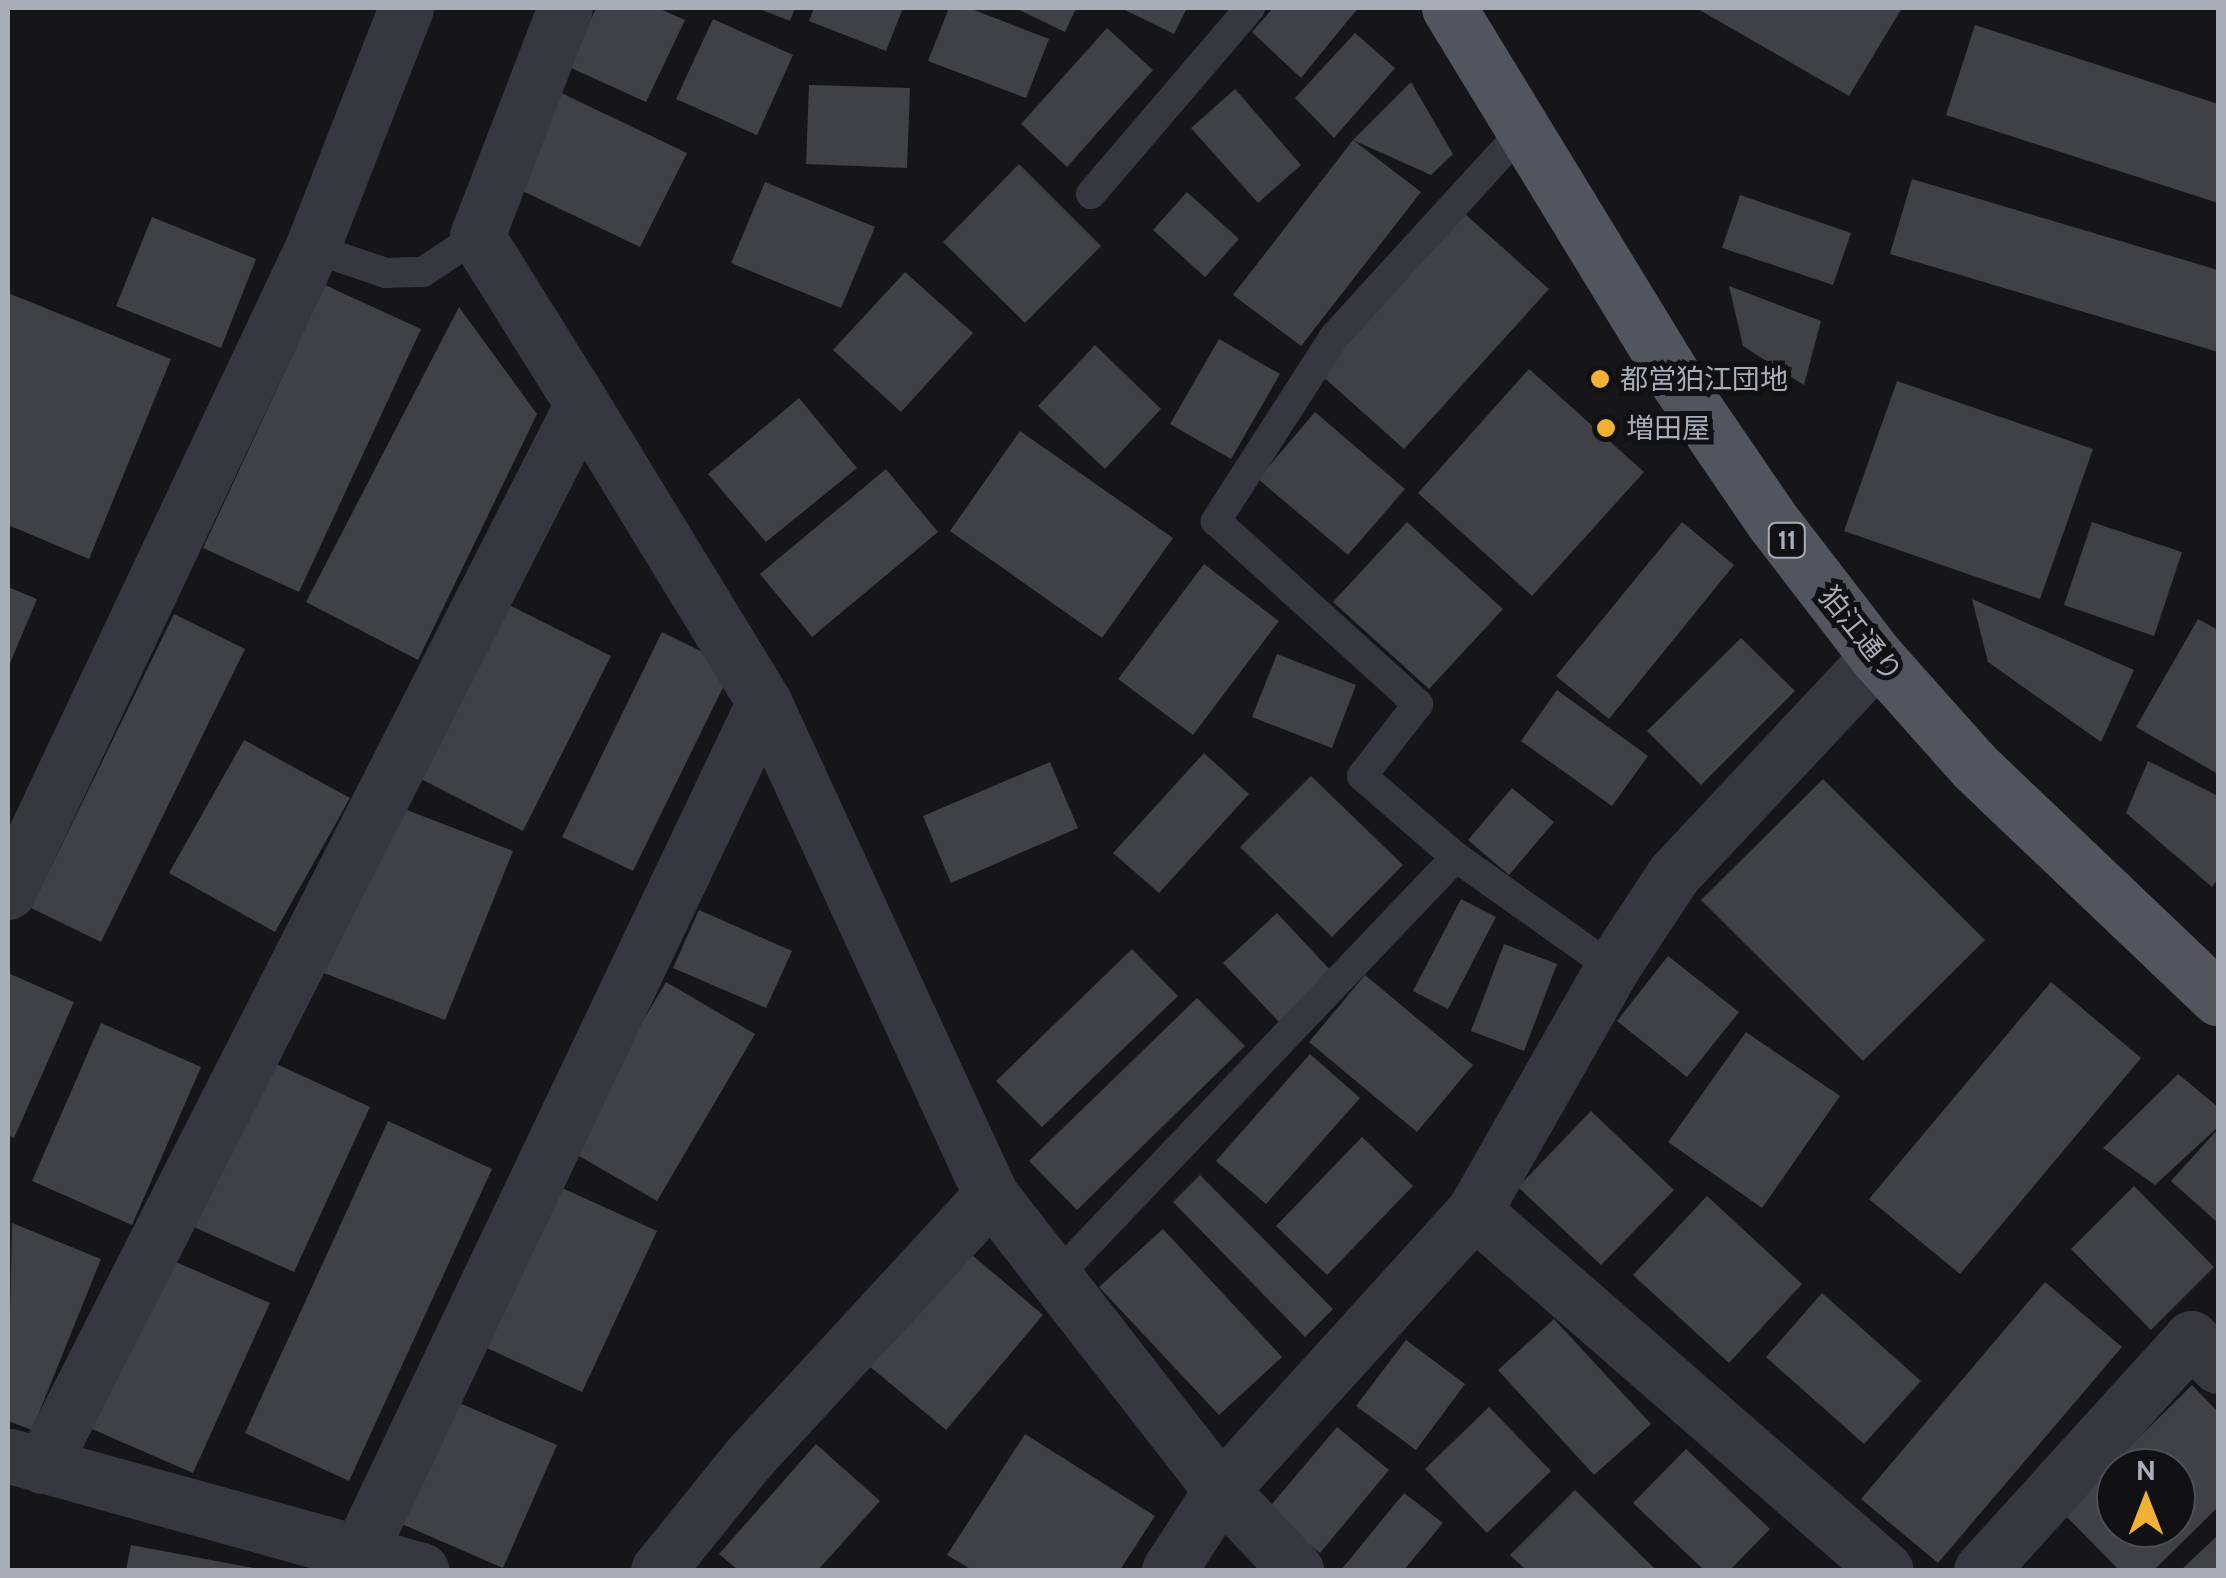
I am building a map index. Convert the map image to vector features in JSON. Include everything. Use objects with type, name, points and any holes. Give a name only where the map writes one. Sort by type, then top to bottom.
[{"type":"main road","name":"狛江通り","points":[[1450,8],[1522,131],[1722,450],[1878,657],[2066,858],[2218,998]]},
{"type":"street","points":[[8,892],[312,248],[406,8]]},
{"type":"street","points":[[565,8],[477,236],[764,702],[991,1195],[1221,1490],[1296,1570]]},
{"type":"street","points":[[422,1570],[361,1549],[25,1460],[582,404]]},
{"type":"street","points":[[1169,1570],[1221,1490],[1474,1211],[1612,968],[1673,874],[1878,657]]},
{"type":"street","points":[[361,1549],[764,702]]},
{"type":"street","points":[[658,1570],[750,1456],[991,1195]]},
{"type":"street","points":[[1474,1211],[1886,1570]]},
{"type":"street","points":[[1980,1570],[2191,1338],[2218,1366]]},
{"type":"lane","points":[[1092,194],[1250,8]]},
{"type":"lane","points":[[1522,131],[1334,337],[1216,521],[1418,704],[1362,776],[1456,858],[1612,968]]},
{"type":"lane","points":[[312,248],[386,272],[422,272],[477,236]]},
{"type":"lane","points":[[1056,1277],[1456,858]]},
{"type":"building","points":[[596,8],[658,8],[685,20],[646,102],[569,67]]},
{"type":"building","points":[[757,8],[795,8],[790,21]]},
{"type":"building","points":[[814,8],[903,8],[886,51],[809,21]]},
{"type":"building","points":[[949,8],[969,8],[1049,39],[1026,98],[928,61]]},
{"type":"building","points":[[1015,8],[1076,8],[1065,32]]},
{"type":"building","points":[[1121,8],[1187,8],[1174,34]]},
{"type":"building","points":[[1273,8],[1358,8],[1301,78],[1252,32]]},
{"type":"building","points":[[1696,8],[1902,8],[1849,96]]},
{"type":"building","points":[[713,19],[793,55],[757,135],[676,99]]},
{"type":"building","points":[[1975,25],[2218,104],[2218,203],[1946,115]]},
{"type":"building","points":[[1107,28],[1153,70],[1067,167],[1021,124]]},
{"type":"building","points":[[1355,33],[1395,68],[1334,138],[1295,98]]},
{"type":"building","points":[[1411,82],[1453,154],[1431,175],[1353,140]]},
{"type":"building","points":[[809,85],[910,88],[907,168],[806,164]]},
{"type":"building","points":[[1235,89],[1301,165],[1258,203],[1191,128]]},
{"type":"building","points":[[555,90],[687,153],[640,247],[510,185]]},
{"type":"building","points":[[1353,140],[1421,192],[1301,346],[1233,295]]},
{"type":"building","points":[[1019,164],[1101,246],[1025,323],[943,242]]},
{"type":"building","points":[[1912,179],[2218,270],[2218,352],[1890,254]]},
{"type":"building","points":[[765,182],[875,227],[841,308],[731,263]]},
{"type":"building","points":[[1187,192],[1239,239],[1205,277],[1153,230]]},
{"type":"building","points":[[1740,195],[1851,233],[1833,285],[1722,248]]},
{"type":"building","points":[[1465,214],[1549,289],[1404,449],[1320,374]]},
{"type":"building","points":[[152,217],[256,259],[221,348],[116,306]]},
{"type":"building","points":[[905,272],[973,333],[901,412],[833,350]]},
{"type":"building","points":[[325,285],[421,329],[299,592],[203,548]]},
{"type":"building","points":[[1729,286],[1821,321],[1804,385],[1743,346]]},
{"type":"building","points":[[8,293],[171,359],[89,559],[8,525]]},
{"type":"building","points":[[459,307],[537,414],[418,660],[306,602]]},
{"type":"building","points":[[1219,339],[1280,374],[1231,459],[1170,424]]},
{"type":"building","points":[[1095,345],[1161,409],[1105,469],[1038,406]]},
{"type":"building","points":[[1529,369],[1644,472],[1532,596],[1418,493]]},
{"type":"building","points":[[1897,381],[2093,449],[2040,599],[1844,531]]},
{"type":"building","points":[[799,398],[857,468],[766,542],[708,474]]},
{"type":"building","points":[[1315,412],[1405,489],[1348,555],[1258,479]]},
{"type":"building","points":[[1020,431],[1173,538],[1102,638],[950,531]]},
{"type":"building","points":[[886,469],[938,532],[812,637],[760,574]]},
{"type":"building","points":[[1407,522],[1503,609],[1429,689],[1333,602]]},
{"type":"building","points":[[1682,522],[1734,565],[1609,719],[1556,676]]},
{"type":"building","points":[[2092,522],[2182,552],[2154,636],[2064,605]]},
{"type":"building","points":[[1204,564],[1279,621],[1193,735],[1118,679]]},
{"type":"building","points":[[8,587],[37,599],[8,668]]},
{"type":"building","points":[[1972,599],[2134,670],[2101,742],[1988,662]]},
{"type":"building","points":[[503,602],[611,656],[523,831],[415,776]]},
{"type":"building","points":[[174,614],[245,649],[101,942],[31,908]]},
{"type":"building","points":[[2198,619],[2218,630],[2218,774],[2136,727]]},
{"type":"building","points":[[662,632],[733,667],[633,871],[562,837]]},
{"type":"building","points":[[1741,638],[1795,691],[1701,785],[1647,731]]},
{"type":"building","points":[[1277,654],[1356,685],[1332,748],[1252,717]]},
{"type":"building","points":[[1557,690],[1648,756],[1612,806],[1521,741]]},
{"type":"building","points":[[244,740],[350,798],[275,932],[169,873]]},
{"type":"building","points":[[1204,753],[1249,794],[1159,893],[1113,853]]},
{"type":"building","points":[[2148,761],[2218,796],[2218,879],[2212,887],[2126,813]]},
{"type":"building","points":[[1050,762],[1078,828],[951,883],[923,816]]},
{"type":"building","points":[[1311,776],[1403,865],[1332,937],[1240,847]]},
{"type":"building","points":[[1823,779],[1985,940],[1863,1061],[1701,900]]},
{"type":"building","points":[[1512,788],[1554,822],[1509,875],[1468,840]]},
{"type":"building","points":[[386,802],[513,851],[445,1020],[319,971]]},
{"type":"building","points":[[1461,899],[1496,917],[1448,1009],[1413,991]]},
{"type":"building","points":[[699,910],[792,951],[766,1008],[673,968]]},
{"type":"building","points":[[1277,913],[1332,972],[1279,1022],[1223,963]]},
{"type":"building","points":[[1504,944],[1557,964],[1524,1051],[1471,1031]]},
{"type":"building","points":[[1132,949],[1178,996],[1042,1127],[996,1081]]},
{"type":"building","points":[[1668,956],[1739,1012],[1687,1077],[1617,1021]]},
{"type":"building","points":[[8,973],[74,1002],[14,1138],[8,1135]]},
{"type":"building","points":[[1365,975],[1473,1065],[1417,1132],[1309,1042]]},
{"type":"building","points":[[666,982],[755,1034],[657,1201],[567,1149]]},
{"type":"building","points":[[2051,982],[2141,1058],[1960,1274],[1869,1199]]},
{"type":"building","points":[[1197,998],[1245,1046],[1077,1210],[1029,1161]]},
{"type":"building","points":[[101,1023],[201,1067],[132,1225],[32,1181]]},
{"type":"building","points":[[1746,1032],[1840,1096],[1762,1208],[1668,1142]]},
{"type":"building","points":[[1310,1054],[1360,1098],[1266,1204],[1216,1161]]},
{"type":"building","points":[[270,1061],[370,1107],[294,1272],[194,1227]]},
{"type":"building","points":[[2178,1074],[2218,1107],[2218,1127],[2155,1185],[2103,1148]]},
{"type":"building","points":[[1591,1111],[1674,1190],[1601,1265],[1518,1187]]},
{"type":"building","points":[[388,1121],[492,1169],[349,1481],[245,1433]]},
{"type":"building","points":[[2218,1129],[2218,1223],[2171,1181]]},
{"type":"building","points":[[1362,1137],[1413,1186],[1327,1275],[1276,1226]]},
{"type":"building","points":[[1200,1175],[1333,1309],[1305,1337],[1173,1202]]},
{"type":"building","points":[[2134,1186],[2214,1267],[2151,1330],[2071,1249]]},
{"type":"building","points":[[562,1188],[657,1231],[582,1392],[487,1348]]},
{"type":"building","points":[[1707,1196],[1802,1284],[1729,1363],[1633,1275]]},
{"type":"building","points":[[12,1223],[101,1259],[32,1430],[8,1421]]},
{"type":"building","points":[[1163,1229],[1282,1357],[1219,1415],[1099,1287]]},
{"type":"building","points":[[965,1249],[1043,1315],[946,1430],[868,1365]]},
{"type":"building","points":[[169,1259],[270,1303],[193,1473],[92,1429]]},
{"type":"building","points":[[2045,1282],[2122,1347],[1938,1563],[1861,1499]]},
{"type":"building","points":[[1822,1293],[1921,1381],[1864,1444],[1766,1357]]},
{"type":"building","points":[[1554,1319],[1651,1424],[1594,1475],[1498,1370]]},
{"type":"building","points":[[1406,1340],[1465,1384],[1416,1450],[1356,1406]]},
{"type":"building","points":[[2192,1385],[2218,1412],[2218,1507],[2196,1529],[2196,1448],[2129,1448]]},
{"type":"building","points":[[443,1396],[557,1445],[503,1568],[388,1518]]},
{"type":"building","points":[[1489,1407],[1551,1471],[1487,1533],[1425,1469]]},
{"type":"building","points":[[1337,1427],[1389,1470],[1320,1553],[1267,1510]]},
{"type":"building","points":[[1025,1434],[1155,1516],[1120,1570],[972,1570],[947,1555]]},
{"type":"building","points":[[816,1444],[880,1501],[818,1570],[738,1570],[719,1554]]},
{"type":"building","points":[[1686,1449],[1770,1529],[1730,1570],[1704,1570],[1633,1503]]},
{"type":"building","points":[[2096,1480],[2096,1547],[2063,1513]]},
{"type":"building","points":[[1575,1490],[1656,1570],[1526,1570],[1510,1555]]},
{"type":"building","points":[[1404,1493],[1443,1523],[1404,1570],[1341,1570]]},
{"type":"building","points":[[2218,1535],[2218,1570],[2181,1570]]},
{"type":"building","points":[[131,1545],[258,1569],[258,1570],[126,1570]]},
{"type":"building","points":[[2097,1548],[2176,1548],[2154,1570],[2119,1570]]},
{"type":"place","name":"都営狛江団地","points":[[1600,379]]},
{"type":"place","name":"増田屋","points":[[1606,428]]}]
